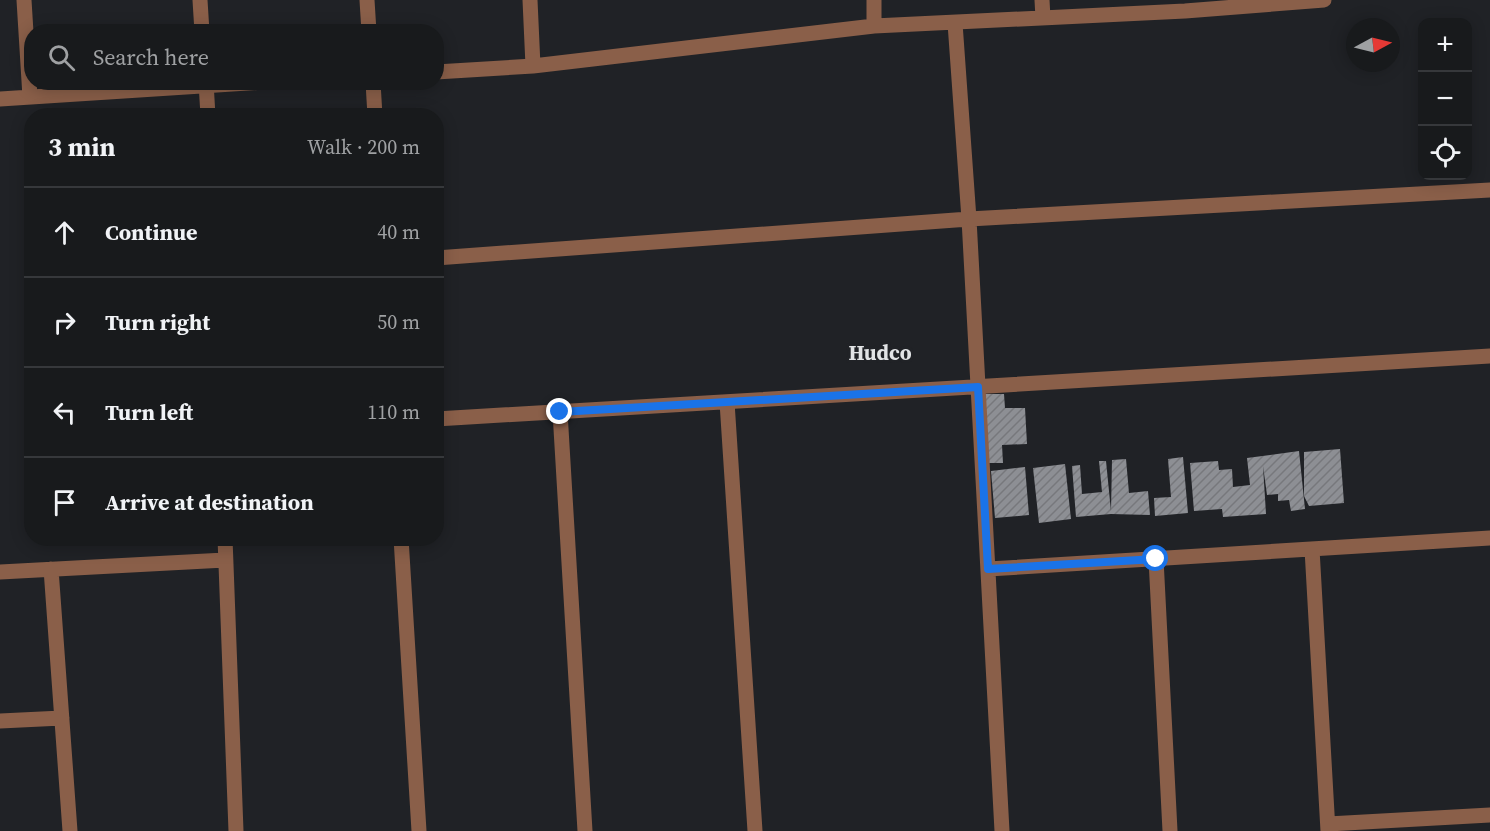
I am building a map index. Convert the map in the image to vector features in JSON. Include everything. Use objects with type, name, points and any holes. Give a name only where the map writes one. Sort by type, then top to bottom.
[{"type":"street","points":[[24,0],[25,24]]},
{"type":"street","points":[[200,0],[202,24]]},
{"type":"street","points":[[367,0],[368,24]]},
{"type":"street","points":[[530,0],[533,66]]},
{"type":"street","points":[[874,0],[874,26]]},
{"type":"street","points":[[1042,0],[1043,18]]},
{"type":"street","points":[[444,72],[533,66],[874,26],[1043,18],[1184,5],[1323,0]]},
{"type":"street","points":[[955,23],[969,219],[1002,831]]},
{"type":"street","points":[[30,90],[30,97]]},
{"type":"street","points":[[0,99],[125,90]]},
{"type":"street","points":[[206,90],[208,108]]},
{"type":"street","points":[[373,90],[375,108]]},
{"type":"street","points":[[444,257],[969,219],[1490,190]]},
{"type":"street","points":[[444,419],[1490,356]]},
{"type":"street","points":[[726,402],[755,831]]},
{"type":"street","points":[[560,412],[585,831]]},
{"type":"street","points":[[988,569],[1490,538]]},
{"type":"street","points":[[225,546],[236,831]]},
{"type":"street","points":[[401,546],[419,831]]},
{"type":"street","points":[[1312,549],[1328,828],[1490,814]]},
{"type":"street","points":[[1156,559],[1170,831]]},
{"type":"street","points":[[0,572],[225,560]]},
{"type":"street","points":[[51,569],[70,831]]},
{"type":"street","points":[[0,721],[62,718]]},
{"type":"building","points":[[985,394],[1004,394],[1005,408],[1025,408],[1027,444],[1002,445],[1003,463],[987,463]]},
{"type":"building","points":[[1340,449],[1344,503],[1309,506],[1304,496],[1304,452]]},
{"type":"building","points":[[1299,451],[1305,509],[1291,511],[1289,500],[1278,501],[1278,494],[1267,495],[1263,466],[1266,514],[1223,517],[1222,509],[1194,511],[1190,463],[1218,461],[1219,470],[1232,469],[1233,487],[1250,485],[1247,458]]},
{"type":"building","points":[[1183,457],[1188,513],[1155,516],[1154,498],[1171,497],[1168,459]]},
{"type":"building","points":[[1126,459],[1129,493],[1148,491],[1150,515],[1111,514],[1076,517],[1072,466],[1080,465],[1082,494],[1102,492],[1099,461],[1106,461],[1111,511],[1112,460]]},
{"type":"building","points":[[1065,464],[1071,519],[1039,523],[1033,468]]},
{"type":"building","points":[[1025,467],[1029,515],[995,518],[991,471]]},
{"type":"district","name":"Hudco","points":[[880,352]]},
{"type":"route","points":[[560,412],[978,387],[988,569],[1156,559]]}]
